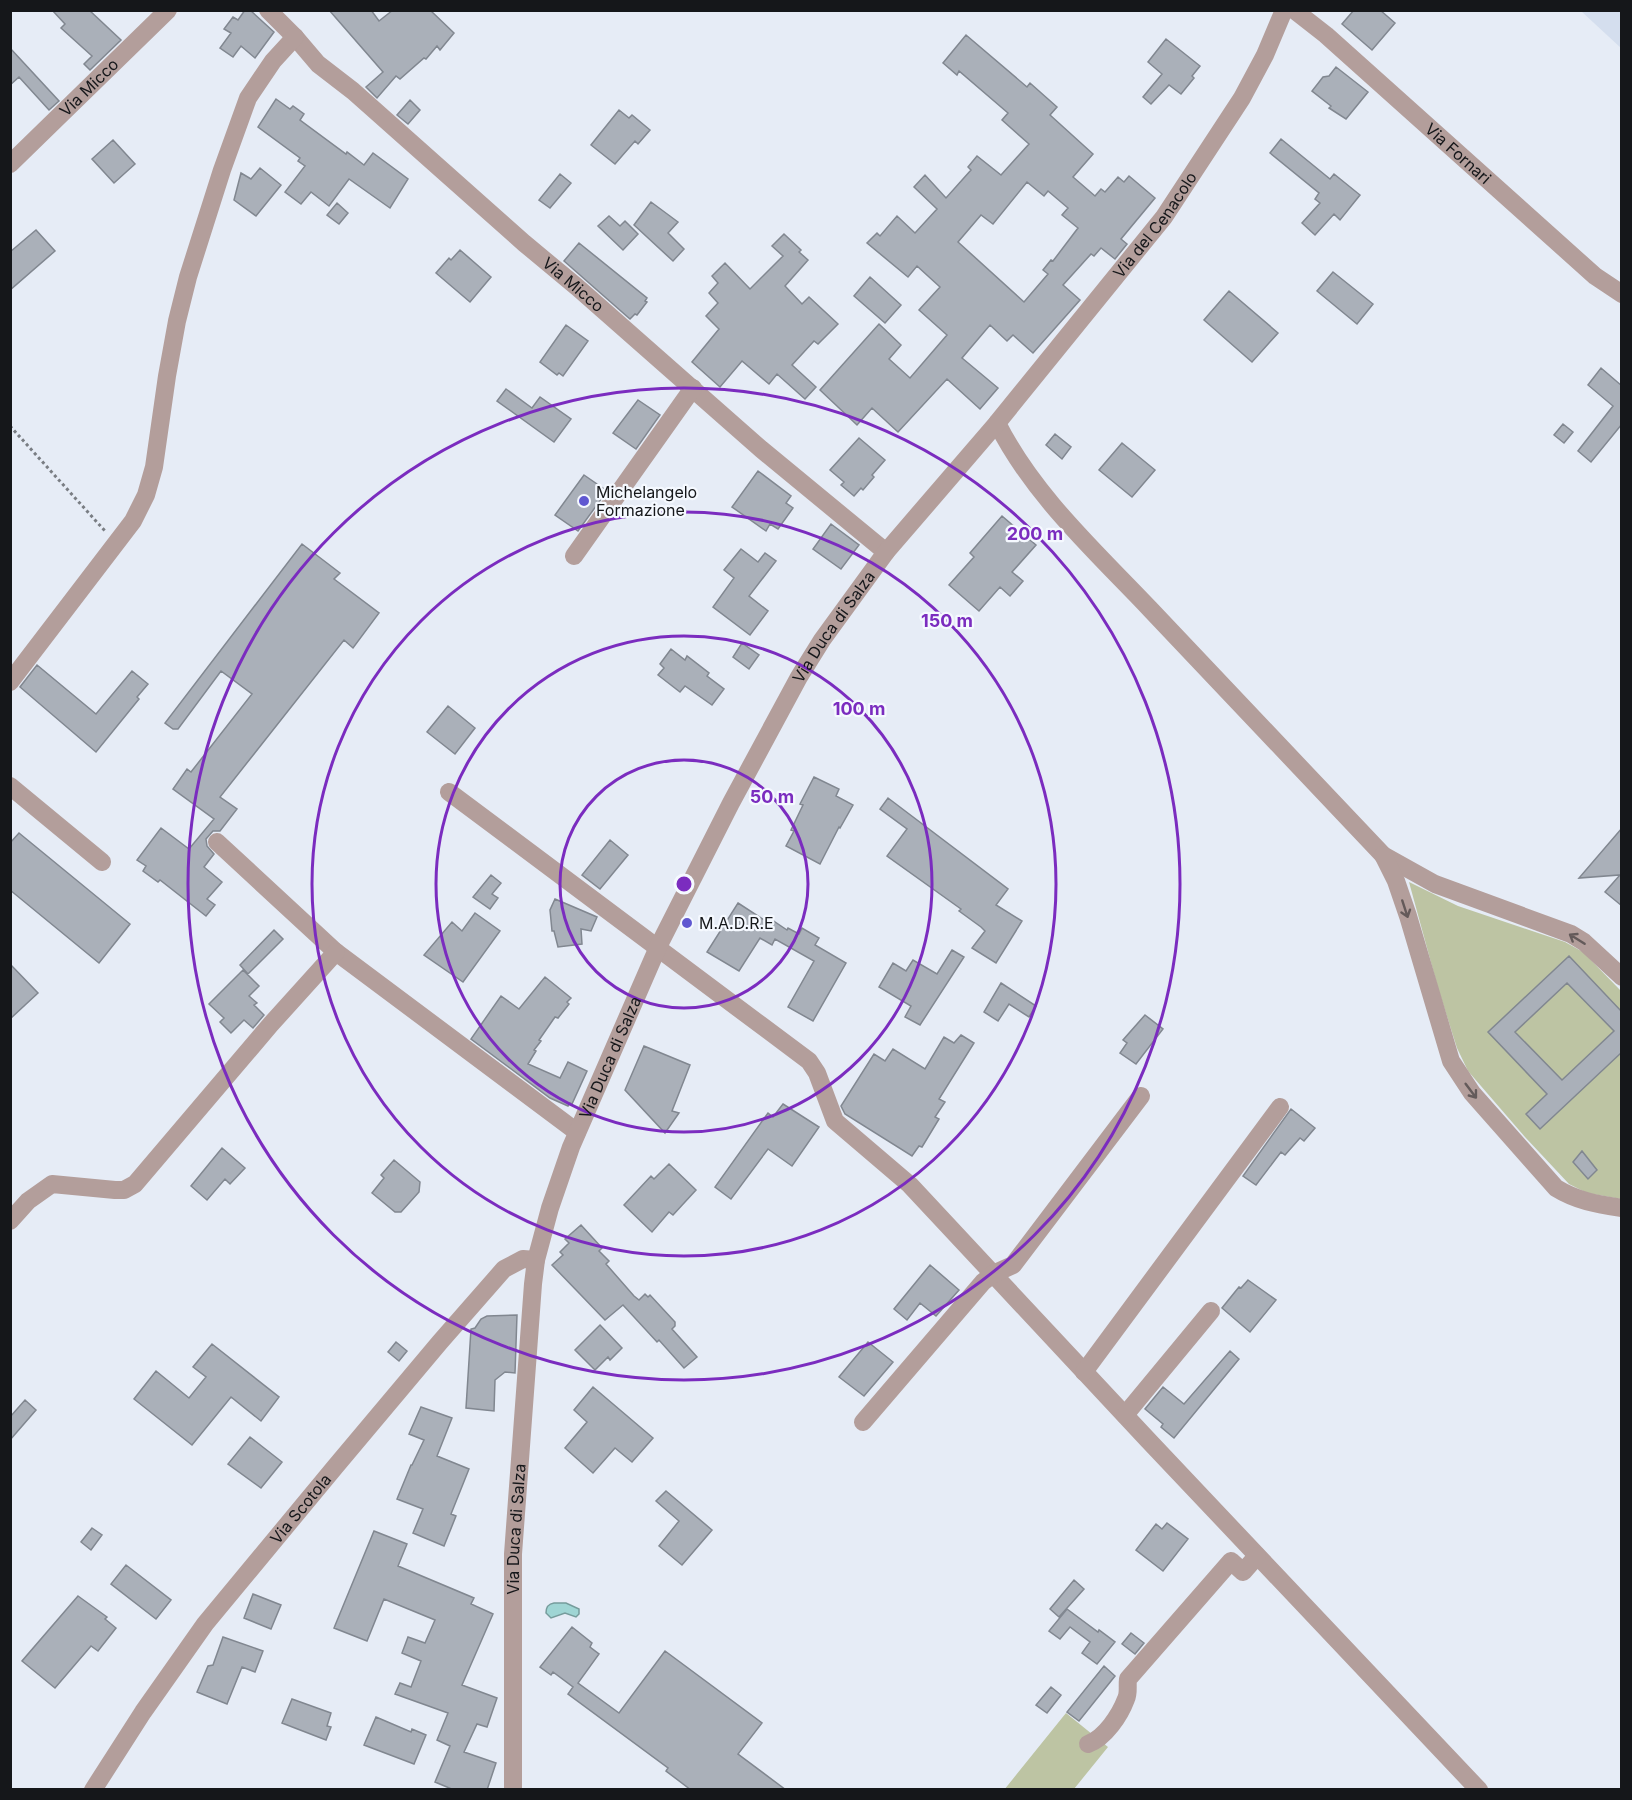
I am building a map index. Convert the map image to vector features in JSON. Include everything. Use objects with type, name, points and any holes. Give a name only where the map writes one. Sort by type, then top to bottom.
[{"type":"street","name":"Via Micco","points":[[10,164],[168,10]]},
{"type":"street","name":"Via Micco","points":[[268,10],[318,64],[353,91],[761,449],[886,552]]},
{"type":"street","name":"Via del Cenacolo","points":[[997,423],[1164,217],[1242,98],[1265,55],[1284,10]]},
{"type":"street","name":"Via Fornari","points":[[1294,10],[1335,43],[1595,276],[1622,294]]},
{"type":"street","points":[[10,682],[116,544],[133,520],[146,495],[154,467],[177,321],[188,277],[222,170],[248,98],[273,61],[295,37]]},
{"type":"street","points":[[574,556],[693,388]]},
{"type":"street","points":[[997,423],[1007,443],[1036,485],[1383,855],[1396,881],[1408,916],[1451,1061],[1472,1093],[1556,1188],[1586,1203],[1622,1208]]},
{"type":"street","name":"Via Duca di Salza","points":[[513,1790],[513,1554],[536,1260],[559,1180],[577,1132],[658,947],[731,802],[799,677],[822,640],[886,552],[997,423]]},
{"type":"street","points":[[10,786],[102,862]]},
{"type":"street","points":[[449,792],[809,1061],[817,1073],[835,1121],[910,1185],[1479,1790]]},
{"type":"street","points":[[217,842],[336,952],[577,1132]]},
{"type":"street","points":[[1383,855],[1435,884],[1571,934],[1584,942],[1622,977]]},
{"type":"street","points":[[10,1221],[28,1201],[52,1184],[115,1190],[124,1190],[135,1185],[271,1024],[336,952]]},
{"type":"street","points":[[863,1422],[993,1274],[1013,1265],[1141,1096]]},
{"type":"street","points":[[1084,1372],[1280,1107]]},
{"type":"street","name":"Via Scotola","points":[[93,1790],[143,1712],[205,1624],[335,1467],[504,1269],[523,1259],[536,1260]]},
{"type":"street","points":[[1125,1414],[1211,1311]]},
{"type":"street","points":[[1088,1744],[1101,1735],[1119,1714],[1128,1696],[1128,1679],[1231,1561],[1243,1572],[1257,1556]]},
{"type":"path","points":[[10,426],[116,544]]},
{"type":"shaded area","points":[[1581,11],[1621,11],[1621,48]]},
{"type":"shaded area","points":[[1409,882],[1458,906],[1565,942],[1583,952],[1621,991],[1621,1199],[1587,1193],[1569,1184],[1468,1071],[1457,1048],[1438,988]]},
{"type":"shaded area","points":[[554,1603],[566,1603],[579,1609],[579,1614],[576,1617],[565,1613],[551,1618],[546,1613],[546,1609]]},
{"type":"shaded area","points":[[1066,1713],[1108,1747],[1074,1789],[1004,1790]]},
{"type":"building","points":[[52,10],[89,10],[121,40],[90,70],[84,64],[92,56],[61,28],[65,24]]},
{"type":"building","points":[[245,10],[250,10],[274,32],[255,58],[241,46],[233,57],[220,48],[231,33],[224,29],[233,17],[238,20]]},
{"type":"building","points":[[329,10],[371,10],[379,21],[393,10],[430,10],[454,33],[440,50],[437,46],[426,59],[424,58],[400,79],[396,76],[377,98],[366,87],[383,72]]},
{"type":"building","points":[[1354,10],[1380,10],[1395,23],[1372,50],[1342,24]]},
{"type":"building","points":[[966,35],[1027,87],[1030,83],[1057,107],[1050,115],[1093,154],[1073,177],[1095,196],[1101,189],[1105,192],[1118,177],[1124,182],[1129,176],[1155,198],[1121,239],[1127,244],[1115,259],[1101,248],[1094,256],[1091,254],[1063,285],[1080,300],[1033,353],[1013,335],[1007,341],[990,325],[962,358],[998,388],[980,409],[947,379],[898,432],[872,408],[857,425],[820,390],[879,324],[901,345],[889,359],[910,378],[947,335],[919,310],[940,287],[917,266],[908,277],[867,243],[877,233],[880,236],[897,216],[915,233],[937,209],[914,187],[925,175],[946,198],[971,170],[968,167],[977,156],[1001,175],[1029,144],[1002,120],[1008,113],[959,71],[957,75],[943,63]],"holes":[[[1027,182],[1044,196],[1048,191],[1068,208],[1062,215],[1078,228],[1053,261],[1051,260],[1043,270],[1048,274],[1024,302],[958,242],[981,215],[993,224]]]},
{"type":"building","points":[[1166,39],[1200,66],[1181,94],[1169,85],[1151,104],[1143,97],[1162,74],[1148,62]]},
{"type":"building","points":[[10,48],[59,101],[49,110],[19,77],[10,85]]},
{"type":"building","points":[[1336,67],[1368,92],[1346,119],[1329,108],[1331,106],[1312,91],[1323,77],[1329,76]]},
{"type":"building","points":[[276,99],[290,109],[293,106],[304,114],[300,120],[364,165],[373,153],[408,179],[390,208],[349,179],[329,206],[311,192],[301,204],[285,192],[305,166],[298,161],[300,158],[258,127]]},
{"type":"building","points":[[410,100],[420,110],[408,124],[397,115]]},
{"type":"building","points":[[619,110],[629,118],[632,115],[650,130],[638,144],[635,141],[615,164],[591,145]]},
{"type":"building","points":[[1281,139],[1330,179],[1334,174],[1360,195],[1340,220],[1334,214],[1315,235],[1302,223],[1320,203],[1315,199],[1319,193],[1270,153]]},
{"type":"building","points":[[113,140],[135,164],[114,183],[92,159]]},
{"type":"building","points":[[260,168],[281,185],[256,216],[234,200],[241,173],[251,179]]},
{"type":"building","points":[[560,174],[571,183],[550,208],[539,200]]},
{"type":"building","points":[[651,202],[678,222],[668,233],[684,249],[673,261],[634,225]]},
{"type":"building","points":[[337,203],[348,213],[339,224],[327,215]]},
{"type":"building","points":[[609,216],[620,226],[625,221],[638,234],[623,250],[598,226]]},
{"type":"building","points":[[36,230],[55,251],[10,290],[10,252]]},
{"type":"building","points":[[784,234],[808,260],[785,286],[802,304],[809,297],[838,324],[818,344],[814,341],[792,365],[816,387],[805,399],[777,374],[769,384],[742,361],[720,387],[692,362],[719,329],[706,316],[718,303],[709,293],[718,283],[712,276],[725,263],[750,289],[783,256],[772,246]]},
{"type":"building","points":[[579,243],[647,298],[645,301],[647,302],[637,315],[635,314],[630,319],[564,261]]},
{"type":"building","points":[[460,250],[491,277],[470,302],[436,273],[449,258],[451,260]]},
{"type":"building","points":[[1333,272],[1373,304],[1357,324],[1317,291]]},
{"type":"building","points":[[870,277],[901,305],[885,323],[854,296]]},
{"type":"building","points":[[1229,291],[1278,333],[1252,362],[1204,320]]},
{"type":"building","points":[[566,325],[588,341],[563,376],[559,373],[557,375],[540,362]]},
{"type":"building","points":[[1601,368],[1622,386],[1622,424],[1591,462],[1578,451],[1613,406],[1588,385]]},
{"type":"building","points":[[506,389],[532,408],[540,397],[571,419],[554,442],[497,401]]},
{"type":"building","points":[[638,400],[660,415],[636,449],[613,433]]},
{"type":"building","points":[[1563,424],[1573,432],[1564,443],[1554,435]]},
{"type":"building","points":[[1055,434],[1071,447],[1062,459],[1046,445]]},
{"type":"building","points":[[859,438],[885,460],[863,490],[861,488],[854,496],[841,485],[844,482],[830,470]]},
{"type":"building","points":[[1122,443],[1155,470],[1132,497],[1099,470]]},
{"type":"building","points":[[758,471],[791,496],[786,503],[793,508],[778,529],[770,524],[766,531],[732,507]]},
{"type":"building","name":"Michelangelo Formazione","points":[[584,475],[607,491],[578,531],[555,515]]},
{"type":"building","points":[[1002,516],[1036,545],[1012,572],[1023,581],[1010,596],[1000,587],[979,611],[949,585],[974,557],[970,553]]},
{"type":"building","points":[[831,524],[859,545],[841,569],[813,549]]},
{"type":"building","points":[[302,544],[340,573],[334,579],[379,613],[353,648],[344,640],[220,797],[237,809],[220,831],[213,831],[206,839],[207,846],[214,854],[204,867],[222,882],[207,899],[215,905],[206,916],[160,880],[158,882],[143,871],[146,866],[137,860],[161,828],[189,849],[214,819],[173,789],[187,769],[191,772],[252,694],[221,671],[178,729],[173,729],[165,723]]},
{"type":"building","points":[[741,549],[758,562],[765,553],[776,561],[749,596],[768,611],[750,635],[713,607],[734,578],[724,570]]},
{"type":"building","points":[[742,643],[759,655],[749,669],[733,657]]},
{"type":"building","points":[[671,649],[685,660],[687,656],[709,673],[707,676],[724,689],[712,705],[685,686],[680,692],[658,675],[664,668],[660,664]]},
{"type":"building","points":[[37,665],[96,714],[132,671],[148,684],[137,697],[139,699],[96,752],[20,687]]},
{"type":"building","points":[[448,706],[475,728],[455,754],[427,732]]},
{"type":"building","points":[[814,777],[839,789],[836,796],[853,805],[820,864],[786,846],[803,805],[800,804]]},
{"type":"building","points":[[888,798],[1008,889],[996,905],[1022,921],[996,963],[972,948],[985,931],[981,927],[959,911],[961,909],[887,856],[907,829],[880,809]]},
{"type":"building","points":[[1622,828],[1622,906],[1605,892],[1620,875],[1579,878]]},
{"type":"building","points":[[19,833],[130,924],[99,963],[10,890],[10,843]]},
{"type":"building","points":[[610,840],[628,855],[600,889],[582,875]]},
{"type":"building","points":[[491,875],[501,883],[492,894],[498,898],[490,909],[473,897]]},
{"type":"building","points":[[555,899],[597,917],[591,931],[581,929],[582,944],[558,947],[554,931],[552,931],[550,910]]},
{"type":"building","points":[[738,903],[769,923],[772,920],[787,930],[788,928],[799,934],[802,928],[819,938],[815,945],[846,963],[813,1021],[788,1007],[814,961],[775,939],[772,945],[760,938],[739,971],[707,952]]},
{"type":"building","points":[[475,913],[500,931],[463,982],[424,955],[452,922],[462,931]]},
{"type":"building","points":[[274,930],[283,939],[248,974],[240,965]]},
{"type":"building","points":[[952,950],[964,957],[920,1025],[905,1017],[911,1006],[879,987],[893,963],[906,971],[913,960],[937,974]]},
{"type":"building","points":[[1569,956],[1622,1012],[1622,1052],[1540,1129],[1526,1114],[1547,1094],[1488,1032]],"holes":[[[1567,983],[1614,1031],[1562,1080],[1515,1032]]]},
{"type":"building","points":[[10,964],[38,993],[10,1019]]},
{"type":"building","points":[[243,970],[259,986],[249,996],[257,1003],[254,1005],[264,1015],[253,1028],[244,1020],[231,1033],[220,1022],[224,1018],[209,1004]]},
{"type":"building","points":[[545,977],[571,998],[567,1002],[569,1004],[558,1018],[555,1017],[539,1040],[541,1041],[528,1064],[560,1078],[568,1062],[587,1071],[572,1104],[568,1106],[550,1098],[471,1039],[501,996],[519,1009]]},
{"type":"building","points":[[1001,983],[1036,1006],[1029,1017],[1009,1004],[998,1021],[984,1012]]},
{"type":"building","points":[[1145,1015],[1163,1029],[1136,1064],[1120,1053],[1127,1043],[1123,1040]]},
{"type":"building","points":[[961,1035],[974,1043],[939,1099],[945,1102],[935,1117],[939,1119],[922,1147],[919,1146],[912,1156],[845,1114],[841,1106],[874,1054],[885,1061],[893,1049],[925,1069],[944,1037],[954,1043]]},
{"type":"building","points":[[644,1046],[690,1065],[672,1111],[679,1113],[665,1133],[625,1090]]},
{"type":"building","points":[[783,1104],[819,1127],[792,1166],[768,1149],[731,1199],[715,1187],[768,1113],[773,1117]]},
{"type":"building","points":[[1291,1109],[1315,1128],[1304,1141],[1300,1138],[1285,1155],[1281,1152],[1256,1185],[1243,1176]]},
{"type":"building","points":[[222,1148],[245,1168],[230,1184],[225,1179],[207,1200],[191,1186]]},
{"type":"building","points":[[1582,1151],[1597,1170],[1588,1179],[1573,1162]]},
{"type":"building","points":[[394,1160],[420,1182],[419,1192],[401,1212],[395,1212],[372,1193],[384,1178],[381,1175]]},
{"type":"building","points":[[669,1164],[696,1190],[673,1215],[669,1212],[652,1232],[624,1205],[651,1176],[654,1179]]},
{"type":"building","points":[[581,1225],[602,1248],[599,1251],[609,1261],[606,1264],[634,1296],[639,1300],[645,1294],[648,1297],[650,1295],[675,1322],[672,1329],[697,1357],[684,1368],[623,1305],[605,1320],[552,1265],[563,1255],[560,1252],[569,1243],[565,1239]]},
{"type":"building","points":[[930,1265],[959,1290],[936,1316],[920,1303],[907,1320],[894,1309]]},
{"type":"building","points":[[1248,1280],[1276,1300],[1250,1332],[1222,1308],[1239,1287],[1241,1288]]},
{"type":"building","points":[[517,1315],[515,1373],[505,1372],[495,1380],[494,1411],[466,1408],[471,1329],[487,1316]]},
{"type":"building","points":[[600,1325],[622,1348],[610,1360],[608,1357],[595,1370],[575,1350]]},
{"type":"building","points":[[396,1342],[407,1351],[399,1361],[388,1352]]},
{"type":"building","points":[[868,1342],[893,1362],[864,1396],[839,1377]]},
{"type":"building","points":[[212,1344],[279,1397],[261,1421],[231,1397],[192,1445],[134,1399],[156,1371],[189,1398],[206,1377],[193,1367]]},
{"type":"building","points":[[1230,1351],[1239,1359],[1174,1438],[1161,1427],[1163,1424],[1145,1409],[1163,1387],[1184,1404]]},
{"type":"building","points":[[593,1387],[653,1438],[632,1462],[615,1448],[593,1473],[565,1448],[587,1422],[574,1410]]},
{"type":"building","points":[[25,1400],[36,1410],[10,1440],[10,1417]]},
{"type":"building","points":[[421,1407],[452,1418],[437,1456],[469,1469],[451,1514],[456,1516],[444,1546],[413,1533],[423,1509],[397,1499],[424,1440],[409,1434]]},
{"type":"building","points":[[250,1437],[282,1462],[261,1488],[228,1464]]},
{"type":"building","points":[[666,1491],[712,1530],[682,1565],[659,1546],[679,1521],[656,1501]]},
{"type":"building","points":[[1167,1523],[1188,1539],[1163,1571],[1136,1550],[1156,1524],[1162,1529]]},
{"type":"building","points":[[92,1528],[102,1535],[91,1550],[81,1542]]},
{"type":"building","points":[[374,1531],[407,1544],[398,1566],[474,1598],[471,1604],[493,1614],[462,1685],[497,1698],[487,1727],[477,1724],[464,1752],[496,1763],[487,1790],[454,1790],[435,1782],[450,1746],[437,1740],[448,1713],[395,1694],[400,1683],[411,1687],[421,1661],[402,1653],[408,1637],[425,1643],[435,1620],[384,1599],[367,1641],[334,1628]]},
{"type":"building","points":[[126,1565],[171,1600],[156,1619],[111,1584]]},
{"type":"building","points":[[1074,1580],[1084,1589],[1059,1617],[1050,1609]]},
{"type":"building","points":[[253,1594],[281,1605],[271,1629],[244,1618]]},
{"type":"building","points":[[78,1596],[107,1617],[105,1619],[116,1628],[98,1651],[91,1646],[55,1688],[22,1661]]},
{"type":"building","points":[[1067,1609],[1115,1642],[1097,1664],[1082,1653],[1090,1642],[1070,1627],[1060,1639],[1049,1631]]},
{"type":"building","points":[[572,1627],[592,1643],[590,1647],[599,1654],[578,1683],[619,1713],[665,1651],[762,1723],[738,1754],[786,1790],[691,1790],[666,1771],[668,1768],[568,1694],[573,1687],[553,1672],[551,1675],[540,1667]]},
{"type":"building","points":[[1131,1633],[1144,1643],[1135,1654],[1122,1644]]},
{"type":"building","points":[[223,1637],[263,1651],[255,1672],[242,1667],[227,1704],[197,1692],[208,1666],[213,1665]]},
{"type":"building","points":[[1104,1666],[1115,1676],[1079,1721],[1067,1712]]},
{"type":"building","points":[[1051,1687],[1061,1695],[1047,1713],[1036,1705]]},
{"type":"building","points":[[292,1699],[331,1713],[327,1726],[331,1727],[326,1740],[282,1723]]},
{"type":"building","points":[[376,1717],[411,1732],[412,1729],[426,1735],[414,1764],[364,1745]]},
{"type":"place","name":"Michelangelo Formazione","points":[[584,501]]},
{"type":"place","name":"M.A.D.R.E","points":[[687,923]]}]
